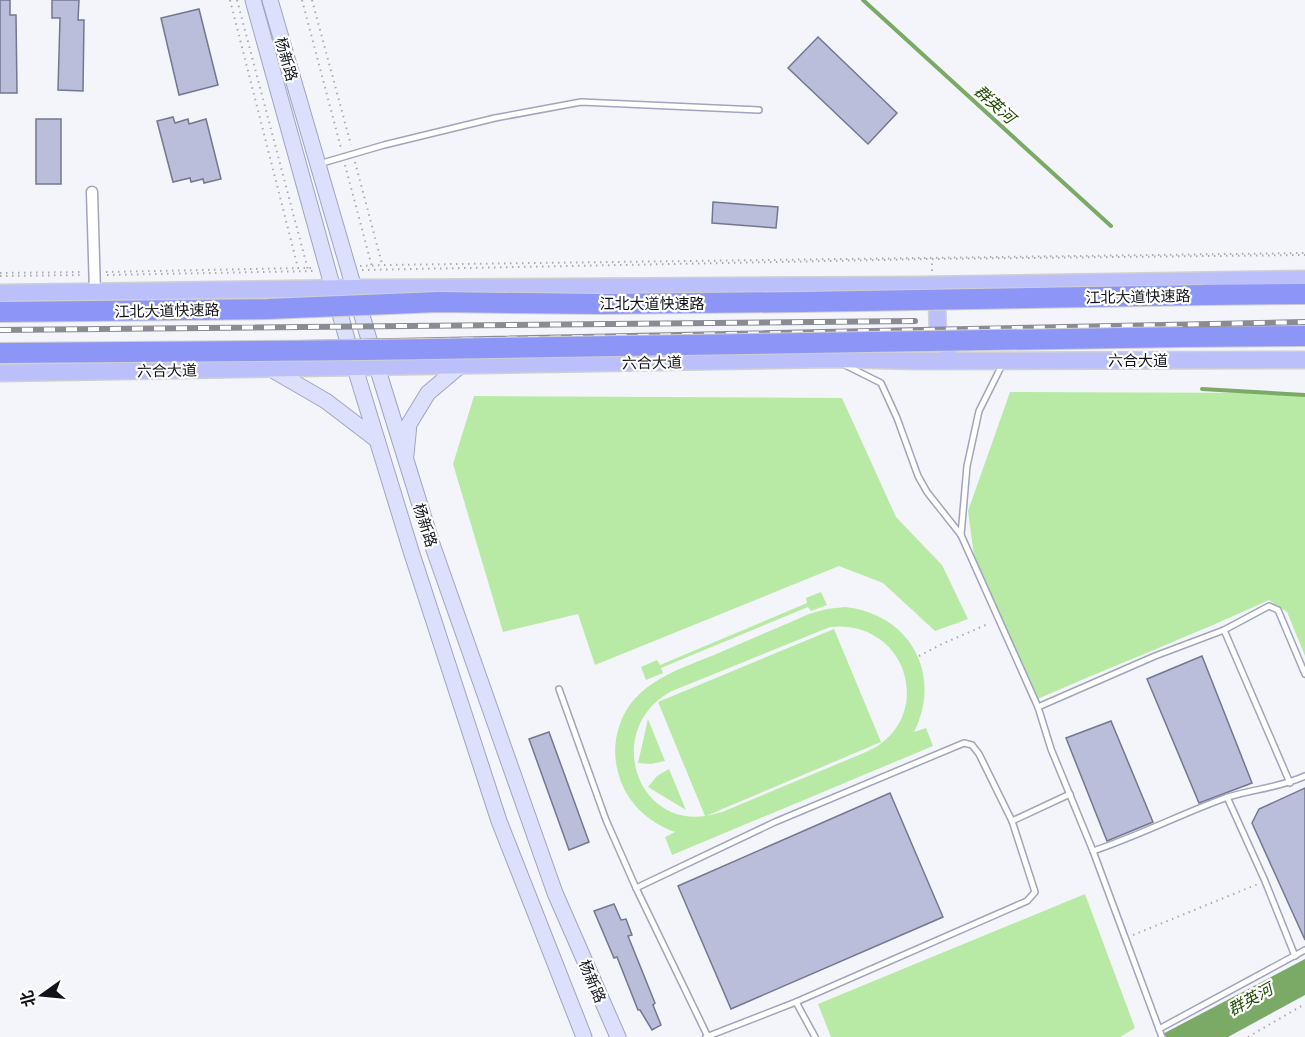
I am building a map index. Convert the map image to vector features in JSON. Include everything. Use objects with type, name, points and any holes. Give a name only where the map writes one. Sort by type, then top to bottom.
[{"type":"highway","name":"江北大道快速路","points":[[0,312],[268,309],[438,302],[598,304],[1305,294]]},
{"type":"highway","points":[[0,353],[377,350],[911,340],[1305,336]]},
{"type":"main road","name":"杨新路","points":[[254,0],[272,73],[335,289],[355,368],[411,551],[499,821],[584,1037]]},
{"type":"main road","name":"杨新路","points":[[270,0],[377,367],[433,548],[555,893],[618,1037]]},
{"type":"main road","points":[[0,293],[1305,279]]},
{"type":"main road","points":[[954,284],[937,305],[938,335],[955,361]]},
{"type":"main road","name":"六合大道","points":[[0,373],[833,359],[1305,360]]},
{"type":"main road","points":[[405,461],[409,424],[428,393],[460,366]]},
{"type":"main road","points":[[269,368],[326,401],[377,440]]},
{"type":"street","points":[[92,192],[95,292]]},
{"type":"lane","points":[[318,164],[495,118],[581,102],[759,110]]},
{"type":"lane","points":[[833,359],[881,383],[897,418],[918,476],[927,492],[961,534],[1038,707],[1051,749],[1093,851],[1162,1037]]},
{"type":"lane","points":[[961,534],[967,466],[979,411],[1005,360]]},
{"type":"lane","points":[[1038,707],[1155,656],[1224,630],[1269,606],[1278,610],[1305,674]]},
{"type":"lane","points":[[1224,630],[1290,783]]},
{"type":"lane","points":[[559,689],[606,820],[636,888],[707,1037],[796,1002],[1027,901],[1035,892],[1012,821],[980,754],[972,745],[964,743],[775,822],[636,888]]},
{"type":"lane","points":[[1093,851],[1150,830],[1227,797],[1290,783],[1305,776]]},
{"type":"lane","points":[[1012,821],[1070,794]]},
{"type":"lane","points":[[1227,797],[1265,881],[1295,956]]},
{"type":"lane","points":[[1159,1029],[1305,950]]},
{"type":"lane","points":[[796,1002],[815,1037]]},
{"type":"path","points":[[230,0],[298,268]]},
{"type":"path","points":[[237,0],[308,270]]},
{"type":"path","points":[[302,0],[373,270]]},
{"type":"path","points":[[312,0],[382,265]]},
{"type":"path","points":[[350,269],[382,265],[1305,253]]},
{"type":"path","points":[[350,269],[932,260]]},
{"type":"path","points":[[95,274],[298,268],[308,270]]},
{"type":"path","points":[[0,275],[329,269]]},
{"type":"path","points":[[919,656],[988,624]]},
{"type":"path","points":[[1125,939],[1265,881]]},
{"type":"path","points":[[1248,1037],[1305,1004]]},
{"type":"shaded area","points":[[1010,392],[1305,393],[1305,656],[1287,612],[1269,600],[1031,702],[976,571],[968,511]]},
{"type":"shaded area","points":[[474,396],[842,398],[896,517],[942,565],[968,619],[935,631],[883,583],[839,566],[595,665],[578,614],[503,632],[453,464]]},
{"type":"shaded area","points":[[821,592],[827,605],[811,611],[808,607],[661,668],[663,673],[646,680],[641,667],[657,660],[660,665],[807,603],[806,598]]},
{"type":"shaded area","points":[[845,607],[868,612],[887,621],[903,634],[915,650],[922,669],[925,689],[922,710],[914,732],[926,728],[933,746],[672,855],[665,837],[675,832],[655,822],[639,809],[621,782],[615,744],[626,711],[635,698],[647,688],[675,671],[809,614]],"holes":[[[830,627],[857,628],[879,638],[895,654],[904,674],[907,696],[902,718],[888,737],[881,742],[834,629],[658,702],[705,816],[680,815],[660,806],[645,790],[636,770],[634,749],[639,727],[651,707],[672,691]],[[881,742],[866,752],[722,812],[706,816]]]},
{"type":"shaded area","points":[[648,719],[665,761],[651,764],[638,763]]},
{"type":"shaded area","points":[[669,769],[686,810],[648,787],[657,776]]},
{"type":"shaded area","points":[[1085,894],[1135,1028],[1120,1037],[831,1037],[818,1004]]},
{"type":"water","points":[[1305,959],[1305,995],[1228,1037],[1157,1037]]},
{"type":"building","points":[[0,0],[10,0],[10,15],[16,15],[17,93],[0,93]]},
{"type":"building","points":[[52,0],[79,0],[78,20],[84,20],[83,91],[58,90],[60,18],[52,18]]},
{"type":"building","points":[[199,9],[218,85],[179,95],[161,18]]},
{"type":"building","points":[[818,37],[897,113],[868,144],[788,68]]},
{"type":"building","points":[[173,117],[175,123],[188,119],[189,124],[206,119],[221,179],[204,183],[203,179],[191,182],[190,178],[173,182],[157,121]]},
{"type":"building","points":[[36,119],[61,119],[61,184],[36,184]]},
{"type":"building","points":[[713,202],[778,207],[776,228],[712,223]]},
{"type":"building","points":[[1202,656],[1252,783],[1199,803],[1147,679]]},
{"type":"building","points":[[1111,721],[1153,822],[1107,841],[1066,738]]},
{"type":"building","points":[[549,732],[589,842],[569,850],[529,739]]},
{"type":"building","points":[[1305,788],[1305,940],[1252,823],[1259,809]]},
{"type":"building","points":[[890,793],[943,917],[731,1009],[678,886]]},
{"type":"building","points":[[614,904],[621,920],[626,919],[632,935],[628,936],[655,1003],[653,1005],[661,1025],[652,1030],[638,1010],[617,957],[614,958],[594,911]]},
{"type":"waterway","name":"群英河","points":[[863,0],[1111,226]]},
{"type":"waterway","name":"群英河","points":[[1202,389],[1305,395]]},
{"type":"railway","points":[[0,330],[915,321]]},
{"type":"railway","points":[[0,346],[250,344],[1305,322]]}]
